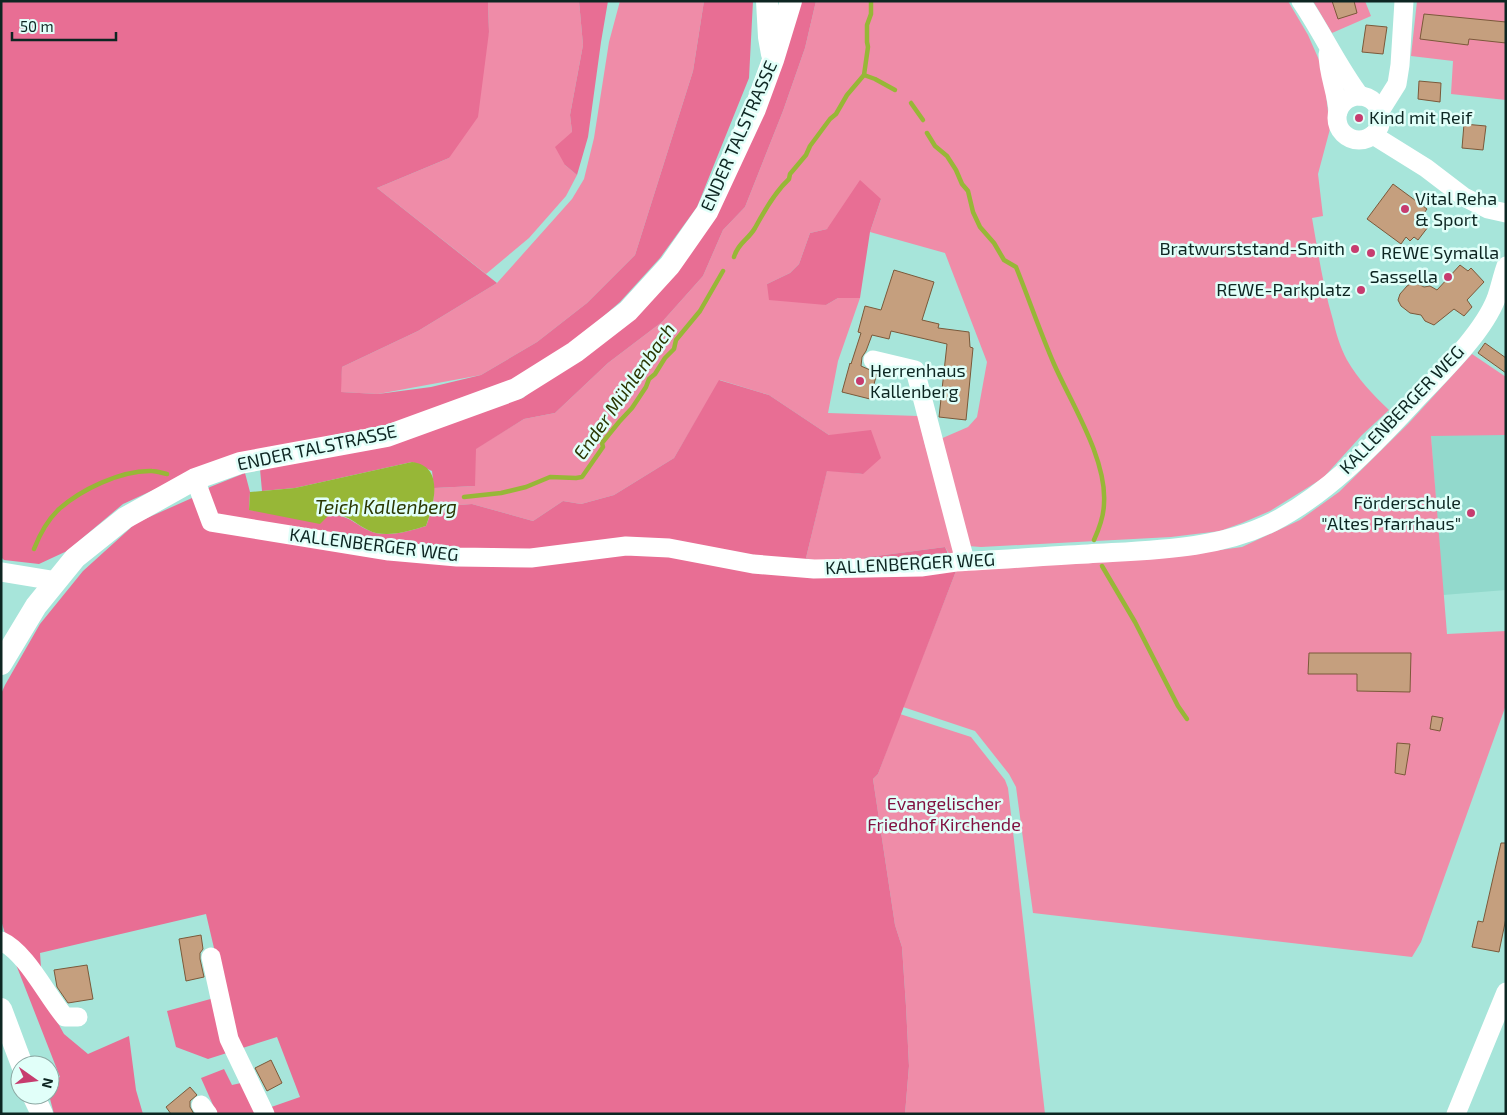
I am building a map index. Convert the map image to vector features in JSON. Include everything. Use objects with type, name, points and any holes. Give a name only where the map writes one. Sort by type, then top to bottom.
[{"type":"main road","points":[[767,1],[769,37],[773,60]]},
{"type":"main road","name":"ENDER TALSTRASSE","points":[[1,664],[36,606],[75,558],[124,518],[195,479],[240,463],[387,436],[516,389],[575,352],[628,311],[670,265],[707,212],[751,117],[773,60],[791,1]]},
{"type":"main road","points":[[1,1008],[18,1055]]},
{"type":"street","points":[[1301,1],[1350,83],[1373,112],[1426,168],[1464,198],[1488,209],[1506,213]]},
{"type":"street","points":[[1328,46],[1328,62],[1338,99],[1338,125],[1343,133],[1357,140],[1362,139],[1384,86],[1400,65],[1404,1]]},
{"type":"street","points":[[1338,112],[1346,100],[1353,96],[1373,112]]},
{"type":"street","name":"KALLENBERGER WEG","points":[[195,479],[210,522],[388,551],[457,557],[531,558],[626,546],[669,548],[753,564],[814,569],[921,567],[965,561],[1172,548],[1214,542],[1244,534],[1273,522],[1330,485],[1396,421],[1457,356],[1474,335],[1496,300],[1502,295],[1506,266]]},
{"type":"street","points":[[873,360],[915,370],[965,561]]},
{"type":"street","points":[[1,572],[56,581]]},
{"type":"street","points":[[1,941],[8,944],[37,976],[65,1017],[78,1017]]},
{"type":"street","points":[[211,957],[229,1039],[265,1114]]},
{"type":"street","points":[[1456,1114],[1506,992]]},
{"type":"shaded area","points":[[1,1],[488,1],[489,32],[478,117],[449,158],[377,188],[497,283],[418,331],[342,367],[341,392],[378,394],[431,387],[481,375],[537,342],[587,303],[635,255],[693,71],[704,1],[753,1],[749,78],[697,207],[660,258],[620,302],[570,345],[512,382],[384,428],[188,474],[123,504],[67,551],[39,564],[4,560],[1,557]]},
{"type":"shaded area","points":[[579,1],[608,1],[588,137],[577,175],[565,165],[555,147],[572,132],[570,115],[583,45]]},
{"type":"shaded area","points":[[798,1],[816,1],[805,48],[783,111],[745,207],[723,230],[703,276],[662,322],[608,363],[555,413],[524,419],[476,449],[475,486],[434,488],[432,471],[412,462],[295,488],[262,491],[260,469],[523,398],[677,272]]},
{"type":"shaded area","points":[[860,180],[881,199],[870,232],[860,298],[838,298],[826,305],[769,300],[767,284],[790,273],[799,264],[810,233],[827,229]]},
{"type":"shaded area","points":[[719,380],[769,395],[829,435],[871,430],[881,458],[863,474],[827,471],[806,558],[823,563],[945,547],[956,571],[878,774],[873,779],[895,925],[902,947],[909,1066],[905,1114],[217,1114],[201,1078],[224,1069],[232,1085],[241,1083],[257,1112],[300,1097],[277,1037],[208,1059],[176,1047],[167,1011],[225,995],[206,914],[40,953],[43,996],[64,1034],[88,1054],[129,1036],[136,1090],[143,1114],[54,1114],[52,1105],[60,1105],[60,1055],[51,1055],[8,944],[1,920],[1,694],[40,624],[83,571],[136,523],[192,498],[210,487],[245,473],[250,492],[249,510],[341,516],[375,533],[389,534],[426,526],[433,507],[472,504],[533,521],[563,501],[581,504],[614,495],[674,458]]},
{"type":"shaded area","name":"Förderschule \"Altes Pfarrhaus\"","points":[[1431,435],[1506,435],[1506,590],[1443,595]]},
{"type":"green space","points":[[488,1],[579,1],[583,45],[570,115],[572,132],[565,165],[577,175],[566,196],[529,238],[486,274],[377,188],[449,158],[489,32]]},
{"type":"green space","points":[[620,1],[704,1],[693,71],[635,255],[587,303],[537,342],[481,375],[378,394],[340,392],[342,367],[418,331],[497,283],[572,199],[584,179],[594,138],[609,42]]},
{"type":"green space","points":[[816,1],[1288,1],[1308,35],[1323,69],[1330,129],[1318,174],[1323,216],[1312,218],[1329,307],[1338,340],[1347,360],[1366,386],[1389,410],[1362,435],[1323,478],[1270,511],[1220,531],[1171,537],[981,547],[968,546],[938,440],[968,427],[977,417],[987,362],[945,253],[870,232],[881,199],[827,229],[810,233],[799,264],[790,273],[767,284],[826,305],[838,298],[860,298],[838,361],[828,413],[918,416],[957,551],[949,554],[945,547],[823,563],[806,558],[827,470],[863,474],[829,435],[769,395],[720,380],[674,458],[614,495],[581,504],[563,501],[533,521],[472,504],[433,507],[434,488],[475,486],[475,449],[524,419],[555,413],[608,363],[662,322],[703,276],[723,230],[745,207],[783,111],[805,48]]},
{"type":"green space","points":[[1313,1],[1365,1],[1371,16],[1332,33]]},
{"type":"green space","points":[[1417,1],[1506,1],[1506,100],[1451,94],[1453,61],[1411,56]]},
{"type":"green space","points":[[1472,354],[1506,377],[1506,435],[1431,436],[1447,634],[1506,631],[1506,705],[1421,942],[1412,957],[1033,913],[1016,787],[1009,774],[975,731],[903,707],[956,571],[1169,557],[1242,547],[1300,520],[1339,492],[1408,424]]},
{"type":"green space","name":"Evangelischer Friedhof Kirchende","points":[[900,714],[971,737],[1005,780],[1008,788],[1045,1114],[905,1114],[909,1066],[902,947],[895,925],[873,779],[878,774]]},
{"type":"water","name":"Teich Kallenberg","points":[[412,462],[422,465],[433,478],[434,497],[426,526],[405,532],[382,534],[368,530],[341,516],[328,516],[320,524],[249,510],[250,492],[295,488]]},
{"type":"building","points":[[1332,1],[1354,1],[1357,13],[1338,19]]},
{"type":"building","points":[[1424,14],[1506,22],[1506,43],[1469,39],[1468,45],[1420,39]]},
{"type":"building","points":[[1366,25],[1387,27],[1383,54],[1362,52]]},
{"type":"building","points":[[1419,81],[1441,83],[1440,102],[1418,99]]},
{"type":"building","points":[[1464,124],[1486,126],[1483,150],[1462,148]]},
{"type":"building","points":[[1393,184],[1427,209],[1422,216],[1426,219],[1422,223],[1428,227],[1418,240],[1414,237],[1410,241],[1406,237],[1401,244],[1367,219]]},
{"type":"building","points":[[1460,265],[1468,271],[1471,268],[1484,282],[1467,300],[1472,307],[1464,316],[1454,309],[1434,325],[1425,321],[1421,315],[1410,313],[1401,306],[1398,300],[1400,294],[1407,286],[1412,283],[1424,287],[1430,286],[1437,290]]},
{"type":"building","points":[[894,270],[934,282],[922,320],[939,324],[938,328],[969,332],[970,347],[973,348],[966,420],[939,417],[947,344],[891,331],[889,339],[872,335],[862,357],[861,366],[877,373],[870,399],[842,392],[861,333],[858,332],[865,306],[881,310]]},
{"type":"building","points":[[1485,343],[1506,358],[1506,373],[1478,353]]},
{"type":"building","points":[[1309,653],[1411,653],[1410,692],[1357,691],[1357,674],[1308,674]]},
{"type":"building","points":[[1432,716],[1443,718],[1440,731],[1430,729]]},
{"type":"building","points":[[1397,743],[1410,744],[1405,775],[1395,773]]},
{"type":"building","points":[[1501,843],[1506,843],[1506,918],[1499,952],[1472,947],[1478,921],[1483,922]]},
{"type":"building","points":[[201,935],[203,949],[200,953],[200,959],[204,977],[186,981],[179,939]]},
{"type":"building","points":[[87,965],[93,999],[68,1003],[57,987],[54,970]]},
{"type":"building","points":[[271,1060],[282,1083],[267,1091],[255,1068]]},
{"type":"building","points":[[190,1087],[197,1095],[190,1101],[190,1107],[194,1114],[171,1114],[166,1107]]},
{"type":"waterway","name":"Ender Mühlenbach","points":[[734,257],[738,248],[755,228],[774,196],[789,179],[790,174],[806,155],[810,146],[864,75],[868,47],[867,25],[871,14],[871,1]]},
{"type":"waterway","points":[[864,75],[895,90]]},
{"type":"waterway","points":[[911,103],[923,120]]},
{"type":"waterway","points":[[927,133],[935,146],[947,156],[962,184],[968,191],[973,212],[980,227],[994,243],[1004,260],[1016,267],[1054,364],[1094,450],[1100,468],[1104,503],[1094,540]]},
{"type":"waterway","name":"Ender Mühlenbach","points":[[464,497],[501,493],[526,487],[550,477],[582,477],[603,447],[602,443],[632,408],[649,379],[674,349],[676,340],[700,311],[723,271]]},
{"type":"waterway","name":"Ender Mühlenbach","points":[[34,549],[44,528],[54,514],[78,495],[102,483],[127,474],[152,471],[167,474]]},
{"type":"waterway","points":[[1102,566],[1135,622],[1178,706],[1187,719]]},
{"type":"place","name":"Kind mit Reif","points":[[1359,118]]},
{"type":"place","name":"Vital Reha & Sport","points":[[1405,209]]},
{"type":"place","name":"Bratwurststand-Smith","points":[[1355,249]]},
{"type":"place","name":"REWE Symalla","points":[[1371,253]]},
{"type":"place","name":"Sassella","points":[[1448,277]]},
{"type":"place","name":"REWE-Parkplatz","points":[[1361,290]]},
{"type":"place","name":"Herrenhaus Kallenberg","points":[[860,381]]},
{"type":"place","name":"Förderschule \"Altes Pfarrhaus\"","points":[[1471,513]]}]
